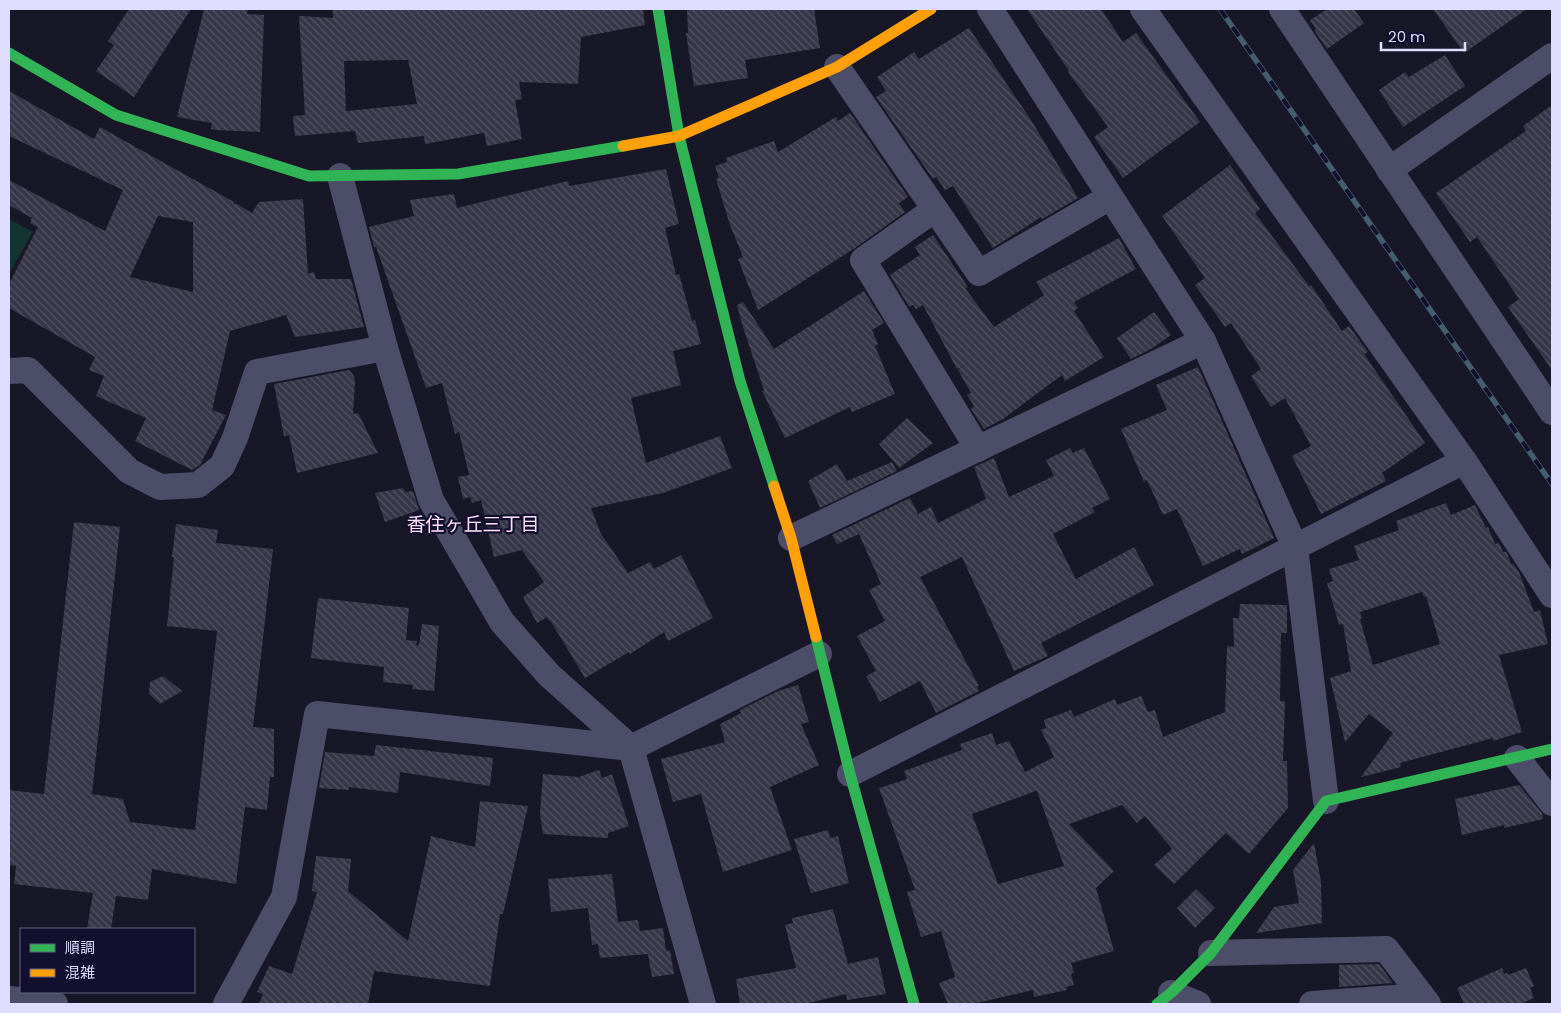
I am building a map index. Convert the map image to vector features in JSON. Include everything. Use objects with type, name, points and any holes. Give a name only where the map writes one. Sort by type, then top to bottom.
[{"type":"street","points":[[658,9],[680,136],[740,381],[791,538],[850,774],[914,1004]]},
{"type":"street","points":[[9,53],[116,115],[309,176],[458,174],[680,136],[837,67],[931,9]]},
{"type":"street","points":[[990,9],[1204,340],[1295,547],[1326,801]]},
{"type":"street","points":[[1143,9],[1464,461],[1552,595]]},
{"type":"street","points":[[1282,9],[1552,412]]},
{"type":"street","points":[[1390,170],[1552,56]]},
{"type":"street","points":[[837,67],[980,273],[1110,197]]},
{"type":"street","points":[[340,176],[385,348],[431,500],[502,622],[549,674],[631,748],[703,1004]]},
{"type":"street","points":[[936,209],[863,260],[978,449]]},
{"type":"street","points":[[791,538],[1204,340]]},
{"type":"street","points":[[9,371],[28,370],[129,471],[160,487],[198,485],[222,466],[235,438],[257,372],[385,348]]},
{"type":"street","points":[[850,774],[1464,461]]},
{"type":"street","points":[[226,1004],[284,897],[317,714],[631,748],[819,654]]},
{"type":"street","points":[[1164,999],[1211,954],[1326,801],[1552,749]]},
{"type":"street","points":[[1517,758],[1552,803]]},
{"type":"street","points":[[1211,954],[1386,950],[1424,1000]]},
{"type":"street","points":[[9,999],[55,1004]]},
{"type":"street","points":[[1164,999],[1198,1004]]},
{"type":"street","points":[[1312,1004],[1424,1000]]},
{"type":"green space","points":[[9,219],[33,232],[9,274]]},
{"type":"building","points":[[129,9],[191,9],[134,97],[96,71],[114,45],[108,41]]},
{"type":"building","points":[[204,9],[248,9],[247,14],[264,15],[260,132],[211,129],[212,123],[177,117]]},
{"type":"building","points":[[333,9],[643,9],[645,25],[581,37],[578,84],[519,82],[522,99],[515,100],[522,139],[487,146],[484,133],[425,144],[424,136],[358,143],[355,131],[295,136],[293,116],[305,115],[299,16],[333,18]],"holes":[[[408,60],[417,104],[346,111],[344,61]]]},
{"type":"building","points":[[687,9],[814,9],[820,48],[745,60],[748,78],[694,86],[686,33],[688,33]]},
{"type":"building","points":[[1027,9],[1101,9],[1123,42],[1136,33],[1200,122],[1123,178],[1094,137],[1108,127],[1068,72]]},
{"type":"building","points":[[1328,9],[1354,9],[1364,23],[1327,49],[1314,30],[1316,29],[1310,20]]},
{"type":"building","points":[[1433,9],[1527,9],[1464,53]]},
{"type":"building","points":[[969,28],[1031,120],[1078,198],[1042,219],[1041,217],[993,248],[953,186],[945,190],[936,177],[933,179],[876,97],[886,91],[877,77],[914,52],[919,59]]},
{"type":"building","points":[[1445,55],[1465,86],[1403,127],[1379,90],[1405,72],[1409,77]]},
{"type":"building","points":[[9,91],[94,139],[100,127],[234,202],[233,204],[237,204],[252,213],[259,202],[303,199],[308,274],[314,272],[316,279],[351,279],[364,327],[295,337],[286,315],[230,331],[212,410],[226,415],[200,465],[192,470],[135,441],[146,418],[96,396],[104,376],[89,370],[95,357],[9,308],[9,284],[38,227],[30,223],[32,218],[9,205],[9,180],[105,231],[123,190],[9,136]],"holes":[[[158,216],[193,222],[193,292],[130,277]]]},
{"type":"building","points":[[1552,105],[1552,370],[1508,307],[1519,299],[1477,237],[1470,242],[1436,193],[1526,131],[1523,126]]},
{"type":"building","points":[[850,113],[908,197],[899,203],[905,212],[855,248],[758,310],[738,259],[743,257],[730,225],[716,179],[719,178],[715,166],[727,162],[726,158],[774,141],[778,152],[836,117],[838,121]]},
{"type":"building","points":[[1230,165],[1260,209],[1255,213],[1309,286],[1311,285],[1342,331],[1349,326],[1368,352],[1364,354],[1425,443],[1382,473],[1386,481],[1321,514],[1292,456],[1311,446],[1285,398],[1271,407],[1251,376],[1261,369],[1231,323],[1225,327],[1195,285],[1205,278],[1162,216]]},
{"type":"building","points":[[666,169],[679,224],[665,228],[676,275],[679,274],[692,321],[695,320],[701,344],[673,351],[681,385],[631,398],[646,463],[720,436],[732,468],[663,493],[591,508],[601,534],[628,573],[650,562],[654,569],[681,555],[713,618],[668,641],[664,632],[630,654],[629,652],[585,678],[550,620],[547,617],[537,623],[523,597],[544,582],[522,550],[494,557],[481,500],[472,503],[470,497],[463,499],[458,477],[469,475],[459,432],[455,434],[442,383],[426,388],[376,247],[374,247],[369,227],[414,216],[410,200],[454,194],[457,208],[568,181],[569,186]]},
{"type":"building","points":[[933,235],[968,287],[965,288],[994,327],[1044,295],[1036,282],[1119,238],[1136,269],[1074,302],[1078,308],[1074,311],[1104,357],[1065,381],[1062,375],[1003,419],[984,429],[971,409],[974,406],[967,395],[971,393],[958,370],[962,367],[957,369],[923,305],[916,309],[913,305],[909,307],[890,275],[920,255],[915,247]]},
{"type":"building","points":[[864,291],[884,323],[872,330],[878,344],[875,346],[895,394],[852,412],[850,407],[785,438],[762,391],[764,390],[737,305],[743,302],[774,349]]},
{"type":"building","points":[[1154,312],[1171,335],[1151,349],[1131,359],[1117,338]]},
{"type":"building","points":[[1198,367],[1274,538],[1242,554],[1240,549],[1203,566],[1177,509],[1163,515],[1147,480],[1144,482],[1121,429],[1167,410],[1156,385]]},
{"type":"building","points":[[349,370],[354,376],[355,381],[353,414],[358,413],[378,453],[297,473],[289,435],[284,436],[274,384]]},
{"type":"building","points":[[907,418],[933,443],[899,468],[879,444]]},
{"type":"building","points":[[1070,448],[1073,453],[1084,448],[1110,499],[1092,508],[1095,512],[1053,534],[1076,579],[1134,547],[1154,585],[1041,643],[1048,656],[1014,671],[962,557],[920,577],[979,686],[977,686],[979,691],[936,713],[920,681],[880,702],[866,676],[876,671],[857,636],[885,621],[869,590],[881,584],[859,534],[837,544],[832,535],[910,498],[918,514],[931,507],[938,523],[986,499],[974,467],[994,458],[1009,497],[1054,476],[1046,460]]},
{"type":"building","points":[[892,462],[897,471],[820,508],[808,481],[837,464],[847,481]]},
{"type":"building","points":[[403,488],[405,492],[413,491],[419,510],[385,522],[375,493]]},
{"type":"building","points":[[1446,503],[1451,515],[1475,505],[1486,528],[1488,527],[1495,544],[1499,543],[1503,552],[1507,553],[1511,564],[1519,572],[1534,612],[1540,610],[1548,644],[1499,655],[1522,732],[1493,741],[1493,738],[1400,763],[1401,767],[1361,777],[1393,733],[1369,714],[1345,742],[1330,678],[1351,671],[1343,624],[1339,625],[1327,583],[1333,581],[1329,569],[1359,560],[1354,546],[1399,530],[1396,521]],"holes":[[[1422,592],[1424,597],[1426,596],[1440,644],[1373,665],[1360,619],[1362,618],[1360,612]]]},
{"type":"building","points":[[74,522],[120,527],[92,794],[123,799],[130,822],[195,830],[217,631],[167,626],[176,524],[218,530],[216,543],[273,549],[253,727],[274,729],[274,777],[270,777],[267,810],[245,807],[236,884],[152,869],[148,900],[116,896],[111,928],[87,928],[93,893],[14,884],[16,866],[9,865],[9,790],[44,794]]},
{"type":"building","points":[[318,598],[409,608],[406,640],[417,641],[416,645],[419,645],[422,624],[439,626],[434,691],[412,689],[413,685],[383,682],[384,667],[311,658]]},
{"type":"building","points":[[1240,604],[1287,605],[1287,633],[1281,633],[1280,701],[1285,701],[1283,761],[1287,761],[1288,808],[1249,854],[1226,833],[1174,884],[1154,865],[1172,849],[1145,816],[1137,823],[1122,805],[1069,824],[1114,871],[1096,888],[1114,951],[1071,963],[1074,973],[1071,974],[1074,985],[1066,987],[1067,990],[1034,997],[1033,990],[972,1004],[948,1004],[939,983],[955,977],[941,931],[921,937],[907,892],[915,890],[879,788],[907,779],[904,771],[962,750],[960,744],[992,733],[996,745],[1009,741],[1025,772],[1054,757],[1041,730],[1046,728],[1044,720],[1071,710],[1074,717],[1115,699],[1117,705],[1141,696],[1148,712],[1155,710],[1163,737],[1225,712],[1227,646],[1234,647],[1233,618],[1239,618]],"holes":[[[1037,791],[1064,866],[998,884],[972,814]]]},
{"type":"building","points":[[163,676],[182,691],[160,704],[149,694],[150,682]]},
{"type":"building","points":[[798,685],[809,722],[801,724],[819,765],[770,787],[792,850],[723,872],[701,794],[673,802],[661,759],[725,742],[720,724],[741,713],[740,710],[778,691]]},
{"type":"building","points":[[376,745],[493,758],[490,786],[400,772],[398,793],[349,787],[349,790],[319,788],[325,752],[374,756]]},
{"type":"building","points":[[599,770],[602,778],[612,774],[629,826],[608,833],[608,838],[543,834],[540,814],[543,774],[579,777]]},
{"type":"building","points":[[1519,785],[1542,813],[1543,819],[1504,828],[1504,825],[1462,835],[1455,799]]},
{"type":"building","points":[[480,801],[528,806],[503,914],[500,914],[490,986],[374,971],[368,1004],[259,1004],[263,994],[257,992],[269,966],[292,974],[317,892],[312,891],[316,856],[351,859],[348,891],[408,941],[431,836],[475,847]]},
{"type":"building","points":[[828,830],[830,838],[838,836],[849,883],[811,893],[794,839]]},
{"type":"building","points":[[1314,843],[1321,882],[1322,923],[1256,933],[1274,907],[1299,903],[1293,870]]},
{"type":"building","points":[[612,874],[618,922],[638,920],[640,931],[663,928],[666,951],[670,950],[674,974],[652,977],[648,954],[600,958],[598,944],[592,945],[588,908],[551,912],[548,879]]},
{"type":"building","points":[[1196,889],[1215,908],[1195,928],[1177,908]]},
{"type":"building","points":[[833,909],[848,964],[878,957],[886,994],[847,1000],[846,994],[804,1004],[740,1004],[736,979],[796,968],[785,925],[793,923],[792,918]]},
{"type":"building","points":[[1379,964],[1393,983],[1339,987],[1339,965]]},
{"type":"building","points":[[1502,968],[1504,974],[1507,973],[1508,975],[1526,968],[1534,986],[1530,988],[1534,998],[1520,1004],[1464,1004],[1457,988]]},
{"type":"railway","points":[[1220,9],[1552,484]]},
{"type":"traffic: fast","points":[[658,9],[679,136],[740,381],[774,486]]},
{"type":"traffic: fast","points":[[9,53],[116,115],[309,176],[458,174],[623,146]]},
{"type":"traffic: fast","points":[[816,637],[850,774],[914,1004]]},
{"type":"traffic: fast","points":[[1157,1004],[1171,993],[1211,953],[1326,801],[1552,749]]},
{"type":"traffic: slow","points":[[623,146],[679,136],[837,67],[931,9]]},
{"type":"traffic: slow","points":[[774,486],[791,538],[816,637]]},
{"type":"district","name":"香住ヶ丘三丁目","points":[[473,524]]}]
